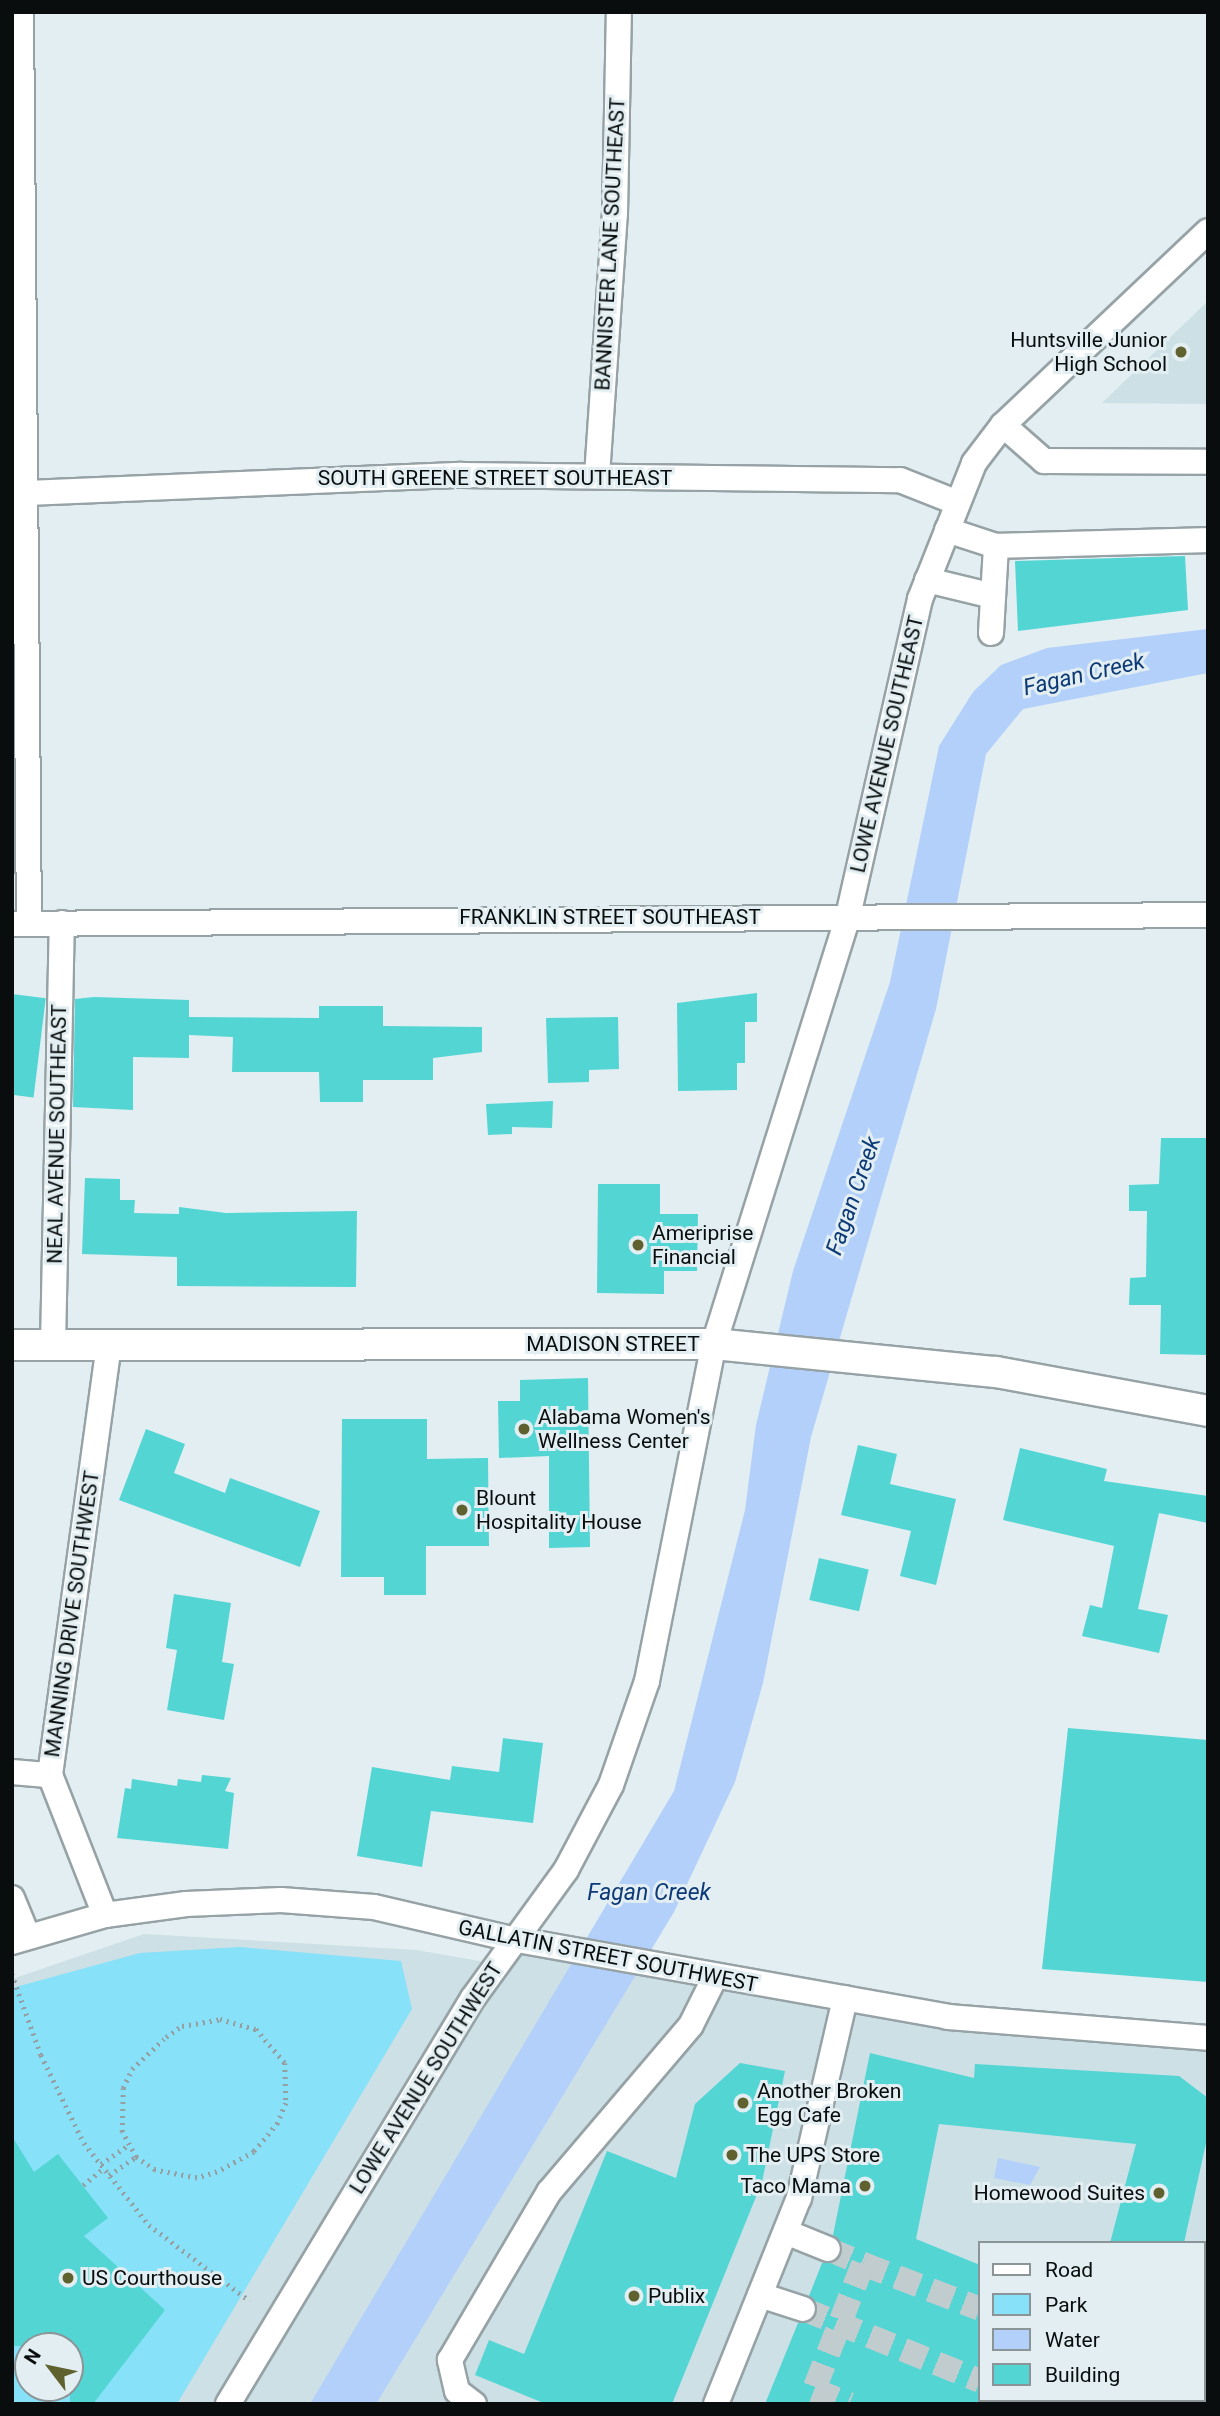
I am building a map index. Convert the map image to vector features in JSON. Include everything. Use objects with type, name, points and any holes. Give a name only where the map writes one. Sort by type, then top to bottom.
[{"type":"main road","name":"MADISON STREET","points":[[12,1345],[714,1344],[855,1354],[1208,1411]]},
{"type":"street","points":[[20,924],[27,493],[21,12]]},
{"type":"street","name":"BANNISTER LANE SOUTHEAST","points":[[597,476],[615,214],[619,12]]},
{"type":"street","name":"LOWE AVENUE SOUTHEAST","points":[[714,1344],[848,916],[927,580],[975,463],[1003,425],[1208,231]]},
{"type":"street","points":[[1003,425],[1044,461],[1208,462]]},
{"type":"street","name":"SOUTH GREENE STREET SOUTHEAST","points":[[27,493],[411,474],[900,480],[958,503]]},
{"type":"street","points":[[947,530],[996,546],[1208,540]]},
{"type":"street","points":[[991,633],[996,546]]},
{"type":"street","points":[[927,580],[993,596]]},
{"type":"street","name":"FRANKLIN STREET SOUTHEAST","points":[[20,924],[1208,915]]},
{"type":"street","name":"NEAL AVENUE SOUTHEAST","points":[[52,1345],[62,923]]},
{"type":"street","name":"LOWE AVENUE SOUTHWEST","points":[[228,2404],[512,1939],[566,1870],[611,1785],[647,1681],[714,1344]]},
{"type":"street","name":"MANNING DRIVE SOUTHWEST","points":[[105,1915],[50,1775],[109,1345]]},
{"type":"street","points":[[12,1772],[50,1775]]},
{"type":"street","points":[[12,1898],[20,1940]]},
{"type":"street","name":"GALLATIN STREET SOUTHWEST","points":[[20,1940],[105,1915],[281,1900],[374,1907],[512,1939],[948,2017],[1208,2038]]},
{"type":"street","points":[[474,2404],[457,2391],[450,2360],[549,2192],[691,2025],[715,1977]]},
{"type":"street","points":[[716,2404],[786,2232],[845,1998]]},
{"type":"street","points":[[786,2232],[828,2249]]},
{"type":"street","points":[[760,2295],[803,2309]]},
{"type":"path","points":[[12,1974],[65,2111],[102,2166],[184,2258],[250,2301]]},
{"type":"path","points":[[220,2019],[256,2029],[273,2045],[285,2063],[286,2103],[254,2152],[197,2178],[155,2170],[136,2157],[127,2146],[120,2121],[123,2088],[132,2069],[166,2037],[182,2026],[220,2019]]},
{"type":"path","points":[[83,2185],[127,2146]]},
{"type":"path","points":[[109,2175],[136,2157]]},
{"type":"shaded area","name":"Huntsville Junior High School","points":[[1208,301],[1208,404],[1102,403]]},
{"type":"shaded area","points":[[144,1934],[416,1950],[497,1964],[512,1939],[845,1998],[1208,2034],[1208,2404],[12,2404],[12,1979]]},
{"type":"green space","points":[[240,1947],[401,1961],[412,2009],[177,2404],[12,2404],[12,1988],[140,1953]]},
{"type":"water","name":"Fagan Creek","points":[[1208,629],[1208,673],[1023,709],[986,754],[936,1009],[811,1437],[763,1683],[735,1782],[674,1912],[376,2404],[310,2404],[674,1791],[745,1510],[756,1425],[793,1271],[890,982],[939,746],[973,692],[1001,665],[1047,648]]},
{"type":"water","points":[[998,2158],[1040,2167],[1030,2185],[994,2178]]},
{"type":"building","points":[[1185,556],[1188,610],[1018,631],[1015,561]]},
{"type":"building","points":[[757,993],[757,1022],[745,1022],[745,1063],[737,1063],[737,1090],[678,1091],[677,1003]]},
{"type":"building","points":[[12,994],[46,998],[34,1097],[12,1095]]},
{"type":"building","points":[[94,997],[189,1000],[189,1017],[319,1018],[319,1006],[383,1006],[383,1026],[482,1027],[482,1052],[433,1058],[433,1080],[363,1080],[363,1102],[320,1102],[319,1072],[232,1072],[233,1037],[189,1035],[189,1058],[133,1057],[133,1110],[73,1107],[75,999]]},
{"type":"building","points":[[618,1017],[619,1069],[589,1070],[589,1082],[548,1083],[546,1018]]},
{"type":"building","points":[[553,1101],[552,1128],[512,1127],[512,1134],[488,1135],[486,1104]]},
{"type":"building","points":[[1161,1138],[1208,1138],[1208,1355],[1160,1354],[1161,1305],[1129,1305],[1130,1278],[1146,1277],[1147,1211],[1129,1211],[1129,1185],[1159,1184]]},
{"type":"building","points":[[85,1178],[120,1179],[120,1200],[135,1200],[134,1213],[179,1214],[179,1207],[226,1213],[357,1211],[356,1287],[177,1286],[177,1257],[82,1254]]},
{"type":"building","points":[[598,1184],[660,1184],[660,1214],[698,1214],[697,1271],[664,1271],[664,1294],[597,1293]]},
{"type":"building","points":[[588,1378],[590,1547],[549,1548],[549,1456],[499,1458],[498,1401],[520,1401],[520,1380]]},
{"type":"building","points":[[342,1419],[427,1419],[427,1459],[488,1458],[489,1546],[426,1546],[426,1595],[384,1595],[384,1577],[341,1577]]},
{"type":"building","points":[[146,1429],[185,1444],[174,1473],[225,1493],[230,1478],[320,1511],[300,1567],[119,1500]]},
{"type":"building","points":[[858,1445],[897,1454],[890,1484],[956,1499],[936,1585],[900,1576],[911,1531],[841,1515]]},
{"type":"building","points":[[1020,1448],[1107,1469],[1104,1481],[1208,1496],[1208,1523],[1159,1513],[1138,1609],[1168,1615],[1159,1653],[1082,1636],[1090,1605],[1102,1608],[1114,1546],[1003,1520]]},
{"type":"building","points":[[819,1558],[869,1569],[859,1611],[809,1600]]},
{"type":"building","points":[[174,1594],[231,1603],[222,1662],[234,1664],[224,1720],[167,1710],[177,1650],[166,1648]]},
{"type":"building","points":[[1068,1728],[1208,1740],[1208,1982],[1042,1969]]},
{"type":"building","points":[[503,1738],[543,1743],[533,1823],[431,1811],[422,1867],[357,1856],[372,1767],[450,1780],[452,1766],[499,1772]]},
{"type":"building","points":[[202,1775],[231,1778],[225,1791],[234,1793],[228,1849],[117,1838],[125,1788],[131,1789],[132,1779],[177,1786],[178,1779],[201,1782]]},
{"type":"building","points":[[870,2053],[974,2078],[975,2064],[1179,2076],[1208,2098],[1208,2134],[1184,2241],[1111,2241],[1136,2144],[939,2124],[916,2239],[978,2264],[980,2404],[765,2404],[798,2323],[817,2314],[809,2296],[822,2263],[842,2254],[833,2235]]},
{"type":"building","points":[[740,2063],[785,2071],[762,2182],[672,2404],[546,2404],[475,2375],[489,2340],[524,2354],[607,2151],[676,2178],[695,2104]]},
{"type":"building","name":"US Courthouse","points":[[12,2136],[34,2172],[58,2154],[108,2218],[84,2236],[165,2310],[93,2404],[70,2404],[84,2402],[84,2332],[14,2332],[12,2346]]},
{"type":"tunnel","points":[[828,2249],[863,2264],[814,2390],[849,2404]]},
{"type":"tunnel","points":[[863,2264],[978,2308]]},
{"type":"tunnel","points":[[803,2309],[978,2380]]},
{"type":"tunnel","points":[[1034,2402],[1038,2404]]},
{"type":"tunnel","points":[[1176,2402],[1181,2404]]},
{"type":"place","name":"Huntsville Junior High School","points":[[1181,352]]},
{"type":"place","name":"Ameriprise Financial","points":[[638,1245]]},
{"type":"place","name":"Alabama Women's Wellness Center","points":[[524,1429]]},
{"type":"place","name":"Blount Hospitality House","points":[[462,1510]]},
{"type":"place","name":"Another Broken Egg Cafe","points":[[743,2103]]},
{"type":"place","name":"The UPS Store","points":[[732,2155]]},
{"type":"place","name":"Taco Mama","points":[[865,2186]]},
{"type":"place","name":"Homewood Suites","points":[[1159,2193]]},
{"type":"place","name":"US Courthouse","points":[[68,2278]]},
{"type":"place","name":"Publix","points":[[634,2296]]}]
